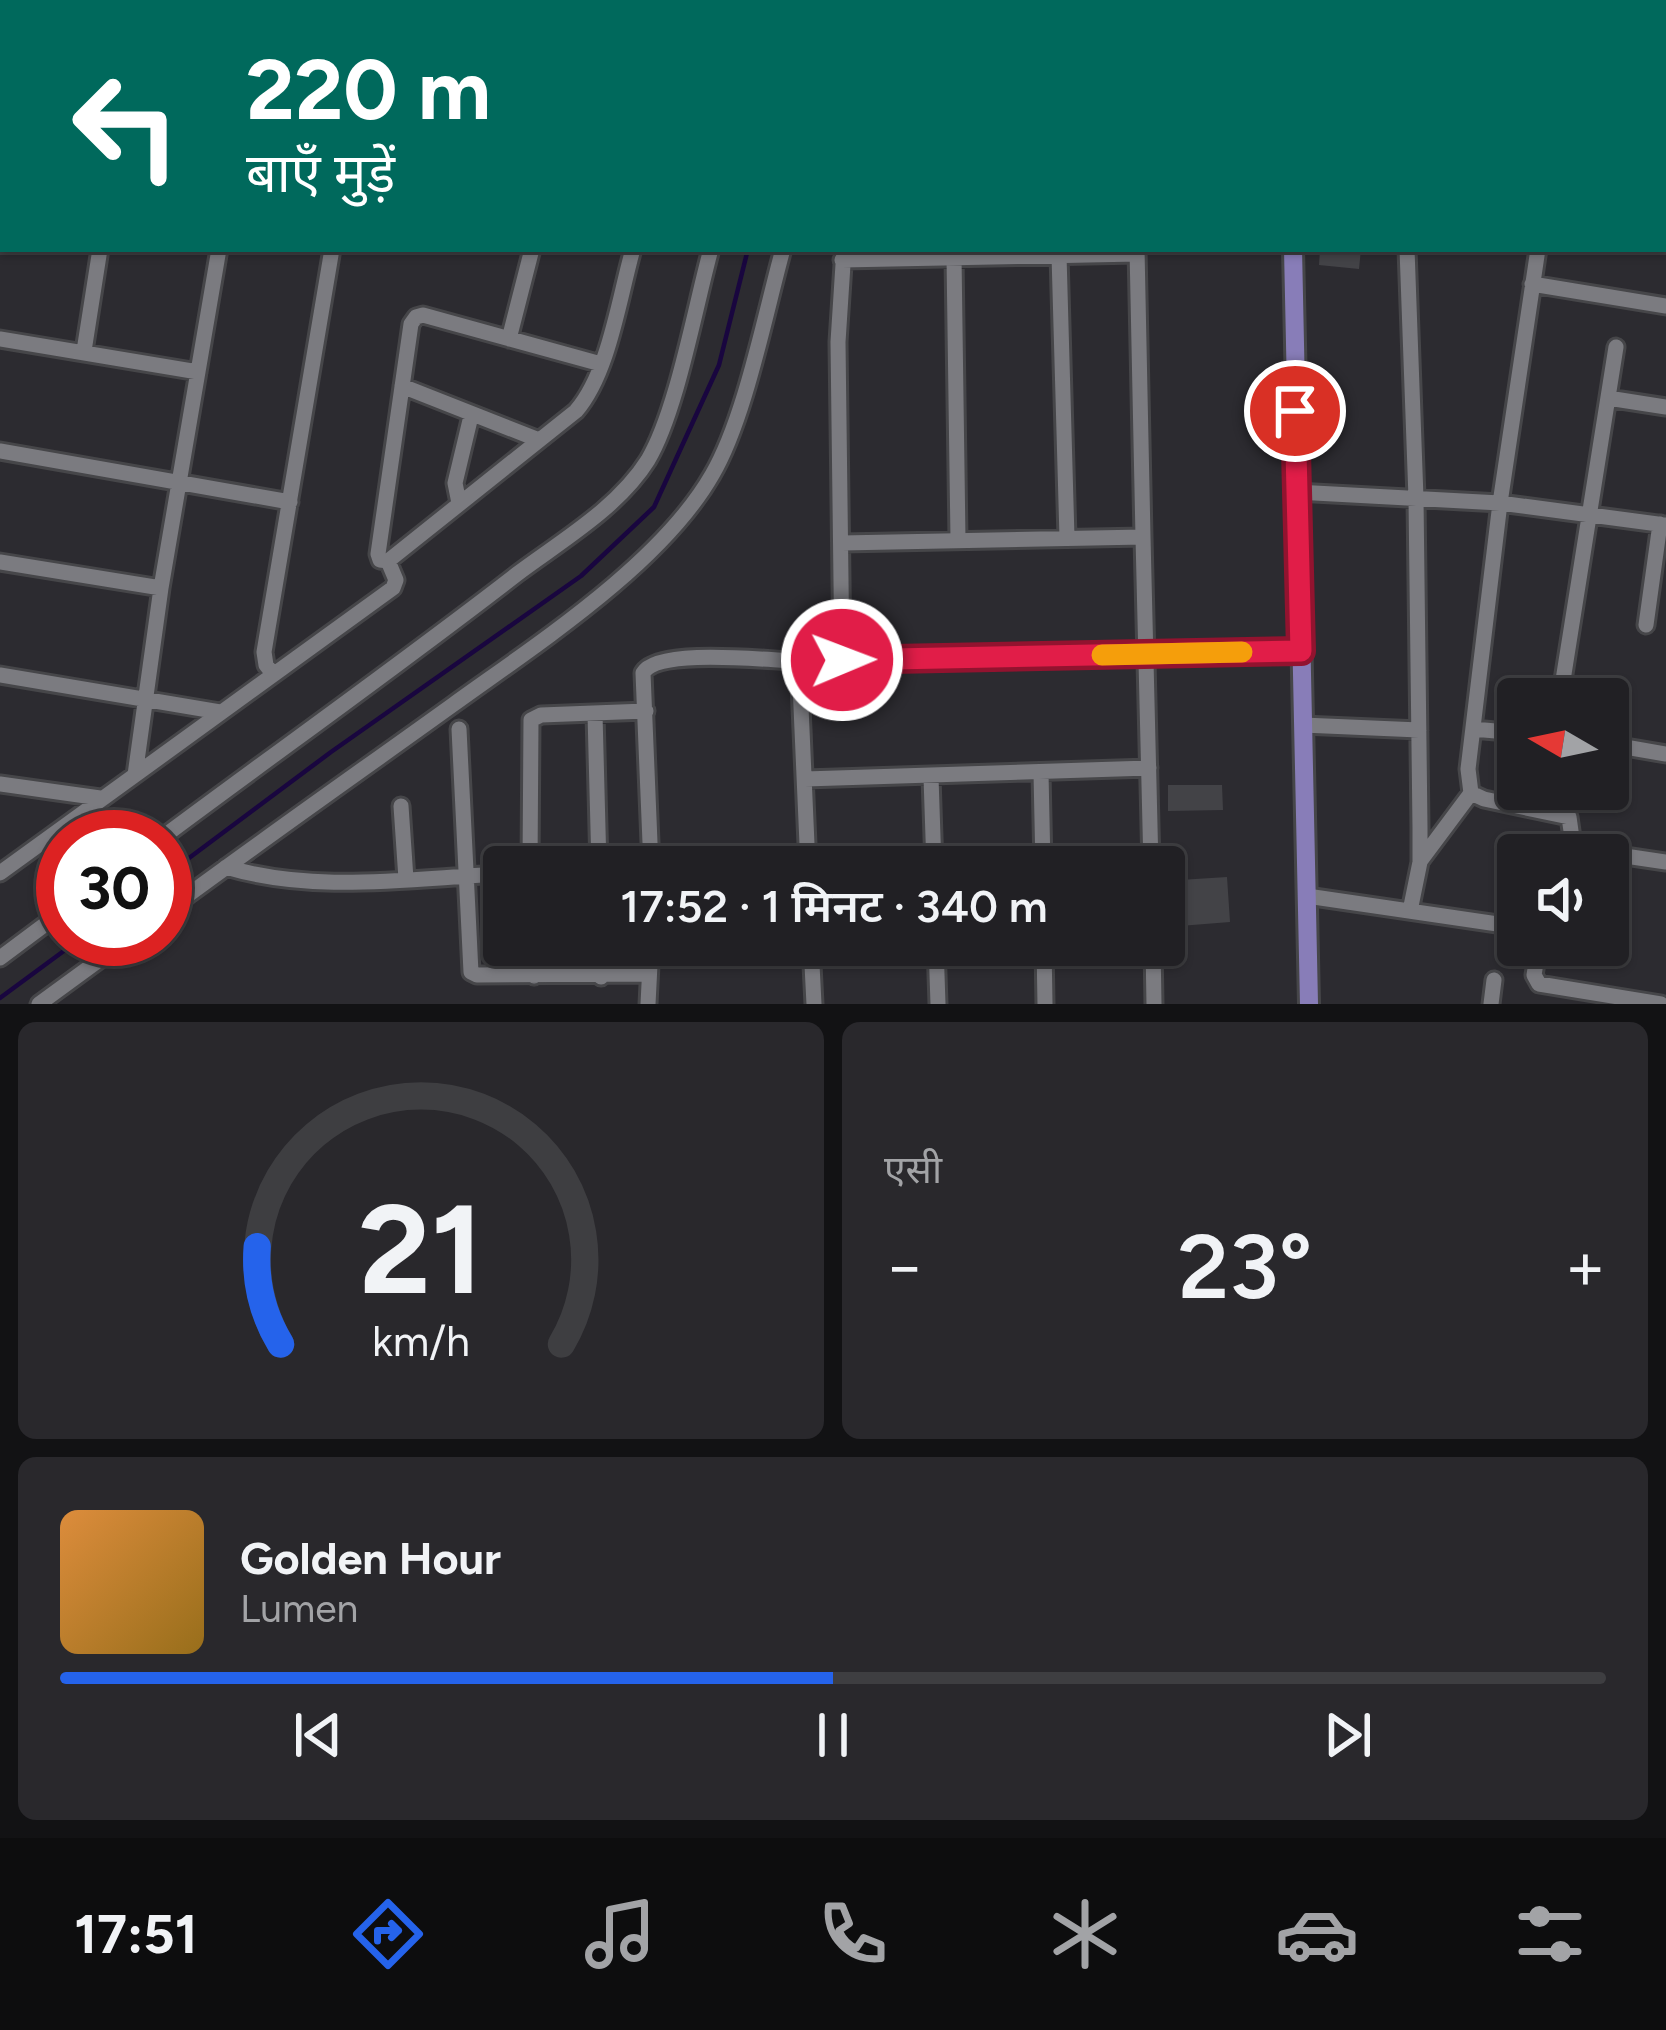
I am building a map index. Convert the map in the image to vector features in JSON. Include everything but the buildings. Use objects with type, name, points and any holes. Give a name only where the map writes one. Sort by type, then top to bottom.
[{"type":"main road","points":[[1293,252],[1309,1004]]},
{"type":"street","points":[[85,352],[100,252]]},
{"type":"street","points":[[135,775],[161,588],[218,252]]},
{"type":"street","points":[[273,674],[264,652],[332,252]]},
{"type":"street","points":[[509,339],[530,252]]},
{"type":"street","points":[[601,364],[423,315],[416,317],[402,386],[380,560],[388,561],[588,397],[601,364],[632,252]]},
{"type":"street","points":[[192,816],[485,599],[609,503],[637,475],[651,454],[667,410],[710,252]]},
{"type":"street","points":[[192,892],[556,631],[630,570],[690,506],[716,470],[732,430],[782,252]]},
{"type":"street","points":[[842,660],[838,342],[843,254],[954,257],[1118,252]]},
{"type":"street","points":[[1137,252],[1151,846]]},
{"type":"street","points":[[1407,252],[1416,498],[1420,862],[1410,911]]},
{"type":"street","points":[[1420,862],[1471,793],[1472,729],[1537,252]]},
{"type":"street","points":[[1059,255],[1067,538]]},
{"type":"street","points":[[954,257],[958,540]]},
{"type":"street","points":[[1532,284],[1666,306]]},
{"type":"street","points":[[0,339],[198,372]]},
{"type":"street","points":[[1563,678],[1616,347]]},
{"type":"street","points":[[402,386],[539,440]]},
{"type":"street","points":[[1608,398],[1666,407]]},
{"type":"street","points":[[459,503],[455,483],[471,416]]},
{"type":"street","points":[[0,451],[290,502]]},
{"type":"street","points":[[1296,492],[1500,503],[1663,525],[1646,625]]},
{"type":"street","points":[[842,543],[1143,537]]},
{"type":"street","points":[[0,873],[393,588],[396,580],[388,561]]},
{"type":"street","points":[[0,562],[161,588]]},
{"type":"street","points":[[649,846],[643,673],[651,663],[714,658],[799,661],[1301,651]]},
{"type":"street","points":[[799,661],[807,846]]},
{"type":"street","points":[[0,675],[220,712]]},
{"type":"street","points":[[530,846],[528,725],[541,715],[646,711]]},
{"type":"street","points":[[596,714],[599,846]]},
{"type":"street","points":[[1303,725],[1419,730]]},
{"type":"street","points":[[459,729],[472,972],[649,974]]},
{"type":"street","points":[[1472,729],[1497,731]]},
{"type":"street","points":[[1629,748],[1666,754]]},
{"type":"street","points":[[805,779],[1149,768]]},
{"type":"street","points":[[1041,773],[1043,846]]},
{"type":"street","points":[[932,777],[934,846]]},
{"type":"street","points":[[0,784],[100,798]]},
{"type":"street","points":[[1471,793],[1484,800],[1565,815],[1572,821],[1573,844],[1578,849],[1666,862]]},
{"type":"street","points":[[401,806],[406,879]]},
{"type":"street","points":[[226,867],[298,881],[483,875]]},
{"type":"street","points":[[1306,896],[1497,924]]},
{"type":"street","points":[[0,958],[36,931]]},
{"type":"street","points":[[39,1004],[91,966]]},
{"type":"street","points":[[534,966],[534,976]]},
{"type":"street","points":[[601,966],[601,977]]},
{"type":"street","points":[[648,1004],[649,966]]},
{"type":"street","points":[[813,966],[814,1004]]},
{"type":"street","points":[[937,966],[938,1004]]},
{"type":"street","points":[[1045,966],[1046,1004]]},
{"type":"street","points":[[1153,966],[1154,1004]]},
{"type":"street","points":[[1536,966],[1539,984],[1661,1004]]},
{"type":"street","points":[[1491,1004],[1494,980]]},
{"type":"waterway","points":[[192,856],[581,576],[654,507],[719,365],[747,252]]},
{"type":"waterway","points":[[0,998],[43,966]]},
{"type":"slow traffic","points":[[1102,655],[1242,652]]},
{"type":"route","points":[[842,660],[1301,651],[1295,411]]}]
